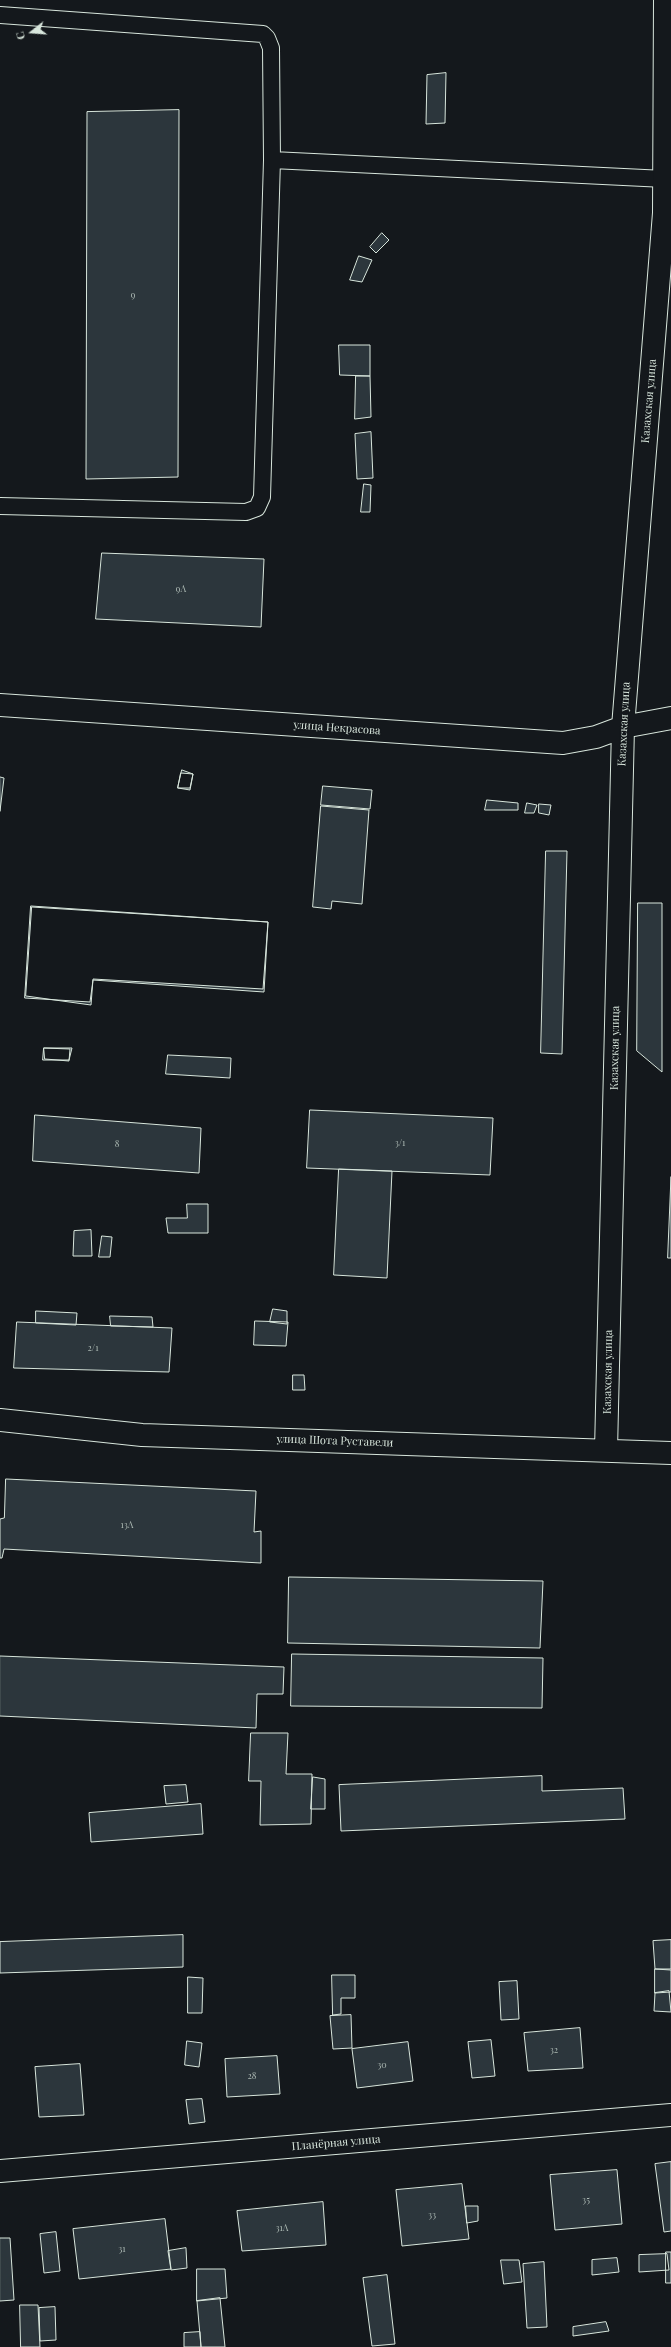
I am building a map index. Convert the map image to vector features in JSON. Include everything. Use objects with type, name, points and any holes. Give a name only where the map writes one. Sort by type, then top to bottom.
[{"type":"street","name":"Казахская улица","points":[[606,1450],[623,727],[668,213],[665,179],[665,0]]},
{"type":"street","name":"улица Некрасова","points":[[0,705],[564,743],[596,738],[623,727],[671,718]]},
{"type":"street","name":"улица Шота Руставели","points":[[0,1420],[142,1435],[606,1450],[671,1454]]},
{"type":"street","name":"Планёрная улица","points":[[0,2171],[671,2116]]},
{"type":"lane","points":[[0,15],[263,34],[267,38],[271,48],[272,160],[262,497],[257,508],[246,512],[0,506]]},
{"type":"lane","points":[[272,160],[665,179]]},
{"type":"building","points":[[446,73],[445,123],[426,124],[427,75]]},
{"type":"building","points":[[179,110],[178,477],[86,479],[87,112]]},
{"type":"building","points":[[382,233],[389,240],[376,253],[370,247]]},
{"type":"building","points":[[359,256],[372,260],[362,282],[350,280]]},
{"type":"building","points":[[339,345],[370,345],[370,376],[340,375]]},
{"type":"building","points":[[356,376],[370,376],[371,417],[355,419]]},
{"type":"building","points":[[371,432],[373,478],[357,479],[355,434]]},
{"type":"building","points":[[364,484],[371,485],[370,512],[361,512]]},
{"type":"building","points":[[102,553],[264,559],[261,627],[96,619]]},
{"type":"building","points":[[182,770],[193,774],[190,790],[178,788]]},
{"type":"building","points":[[181,773],[193,774],[190,788],[178,788]]},
{"type":"building","points":[[0,777],[4,778],[0,811]]},
{"type":"building","points":[[323,786],[372,790],[370,809],[321,805]]},
{"type":"building","points":[[487,800],[518,803],[518,810],[485,810]]},
{"type":"building","points":[[527,803],[537,805],[534,813],[525,813]]},
{"type":"building","points":[[539,804],[551,805],[549,815],[539,813]]},
{"type":"building","points":[[321,806],[369,810],[362,904],[332,901],[331,909],[313,907]]},
{"type":"building","points":[[546,851],[567,851],[562,1054],[541,1053]]},
{"type":"building","points":[[638,903],[662,903],[662,1072],[637,1051]]},
{"type":"building","points":[[31,906],[268,922],[264,992],[93,980],[90,1002],[25,998]]},
{"type":"building","points":[[32,907],[268,922],[263,989],[93,979],[91,1005],[26,996]]},
{"type":"building","points":[[44,1048],[70,1049],[69,1061],[45,1059]]},
{"type":"building","points":[[44,1048],[72,1048],[69,1060],[43,1060]]},
{"type":"building","points":[[168,1055],[231,1058],[230,1078],[166,1074]]},
{"type":"building","points":[[310,1110],[493,1118],[490,1175],[307,1168]]},
{"type":"building","points":[[35,1115],[201,1128],[199,1173],[33,1161]]},
{"type":"building","points":[[339,1169],[392,1171],[387,1278],[334,1275]]},
{"type":"building","points":[[671,1177],[671,1258],[668,1258]]},
{"type":"building","points":[[187,1204],[208,1204],[208,1233],[168,1233],[166,1218],[187,1218]]},
{"type":"building","points":[[91,1230],[92,1256],[73,1256],[74,1231]]},
{"type":"building","points":[[102,1236],[112,1237],[110,1257],[99,1257]]},
{"type":"building","points":[[273,1309],[287,1311],[287,1324],[270,1322]]},
{"type":"building","points":[[36,1311],[77,1313],[76,1325],[36,1323]]},
{"type":"building","points":[[110,1316],[152,1317],[153,1327],[111,1326]]},
{"type":"building","points":[[255,1321],[288,1322],[286,1346],[254,1345]]},
{"type":"building","points":[[17,1322],[172,1328],[169,1372],[14,1368]]},
{"type":"building","points":[[293,1375],[304,1375],[305,1390],[293,1390]]},
{"type":"building","points":[[6,1479],[256,1491],[254,1532],[261,1531],[261,1563],[4,1549],[2,1558],[0,1558],[0,1519],[4,1518]]},
{"type":"building","points":[[289,1577],[543,1581],[540,1648],[288,1643]]},
{"type":"building","points":[[292,1654],[543,1658],[542,1708],[291,1706]]},
{"type":"building","points":[[0,1656],[284,1667],[283,1694],[257,1694],[256,1728],[0,1716]]},
{"type":"building","points":[[251,1733],[288,1733],[286,1774],[312,1774],[311,1824],[260,1825],[261,1781],[249,1781]]},
{"type":"building","points":[[542,1776],[542,1791],[623,1788],[625,1819],[341,1831],[339,1785]]},
{"type":"building","points":[[313,1777],[325,1779],[325,1809],[311,1809]]},
{"type":"building","points":[[186,1785],[188,1802],[166,1804],[164,1786]]},
{"type":"building","points":[[201,1804],[203,1834],[91,1842],[89,1813]]},
{"type":"building","points":[[183,1935],[183,1967],[0,1973],[0,1942]]},
{"type":"building","points":[[671,1940],[671,1969],[655,1969],[653,1941]]},
{"type":"building","points":[[655,1969],[671,1970],[671,1992],[655,1993]]},
{"type":"building","points":[[332,1975],[355,1975],[355,1998],[341,1998],[341,2014],[333,2015]]},
{"type":"building","points":[[188,1977],[203,1978],[202,2013],[188,2013]]},
{"type":"building","points":[[517,1981],[519,2019],[501,2020],[499,1982]]},
{"type":"building","points":[[669,1991],[671,2012],[654,2011],[655,1993]]},
{"type":"building","points":[[351,2015],[352,2048],[333,2049],[330,2016]]},
{"type":"building","points":[[580,2028],[583,2068],[528,2071],[524,2033]]},
{"type":"building","points":[[491,2040],[495,2076],[472,2078],[468,2042]]},
{"type":"building","points":[[187,2041],[202,2043],[199,2067],[185,2065]]},
{"type":"building","points":[[408,2042],[413,2081],[357,2088],[352,2049]]},
{"type":"building","points":[[277,2056],[280,2094],[227,2097],[225,2059]]},
{"type":"building","points":[[80,2064],[84,2115],[39,2117],[35,2067]]},
{"type":"building","points":[[202,2099],[205,2122],[189,2124],[186,2100]]},
{"type":"building","points":[[671,2162],[671,2231],[664,2232],[655,2164]]},
{"type":"building","points":[[617,2170],[622,2224],[555,2230],[550,2175]]},
{"type":"building","points":[[462,2184],[469,2239],[402,2246],[396,2190]]},
{"type":"building","points":[[323,2202],[326,2245],[242,2251],[237,2211]]},
{"type":"building","points":[[466,2206],[478,2206],[478,2221],[467,2223]]},
{"type":"building","points":[[165,2219],[171,2269],[79,2279],[73,2229]]},
{"type":"building","points":[[56,2232],[60,2271],[44,2273],[40,2234]]},
{"type":"building","points":[[0,2238],[10,2238],[14,2300],[0,2301]]},
{"type":"building","points":[[186,2248],[187,2268],[171,2270],[168,2251]]},
{"type":"building","points":[[666,2252],[671,2252],[671,2283],[666,2283]]},
{"type":"building","points":[[667,2254],[669,2270],[639,2272],[639,2255]]},
{"type":"building","points":[[617,2258],[619,2272],[592,2275],[592,2260]]},
{"type":"building","points":[[501,2260],[519,2260],[522,2282],[504,2284]]},
{"type":"building","points":[[544,2262],[547,2327],[527,2328],[523,2264]]},
{"type":"building","points":[[197,2269],[225,2269],[227,2298],[197,2301]]},
{"type":"building","points":[[387,2275],[395,2344],[372,2346],[363,2278]]},
{"type":"building","points":[[220,2298],[225,2347],[201,2347],[197,2301]]},
{"type":"building","points":[[20,2305],[38,2305],[40,2347],[21,2347]]},
{"type":"building","points":[[55,2307],[56,2340],[40,2341],[39,2308]]},
{"type":"building","points":[[606,2322],[609,2331],[573,2336],[573,2327]]},
{"type":"building","points":[[200,2332],[201,2347],[184,2347],[184,2333]]}]
